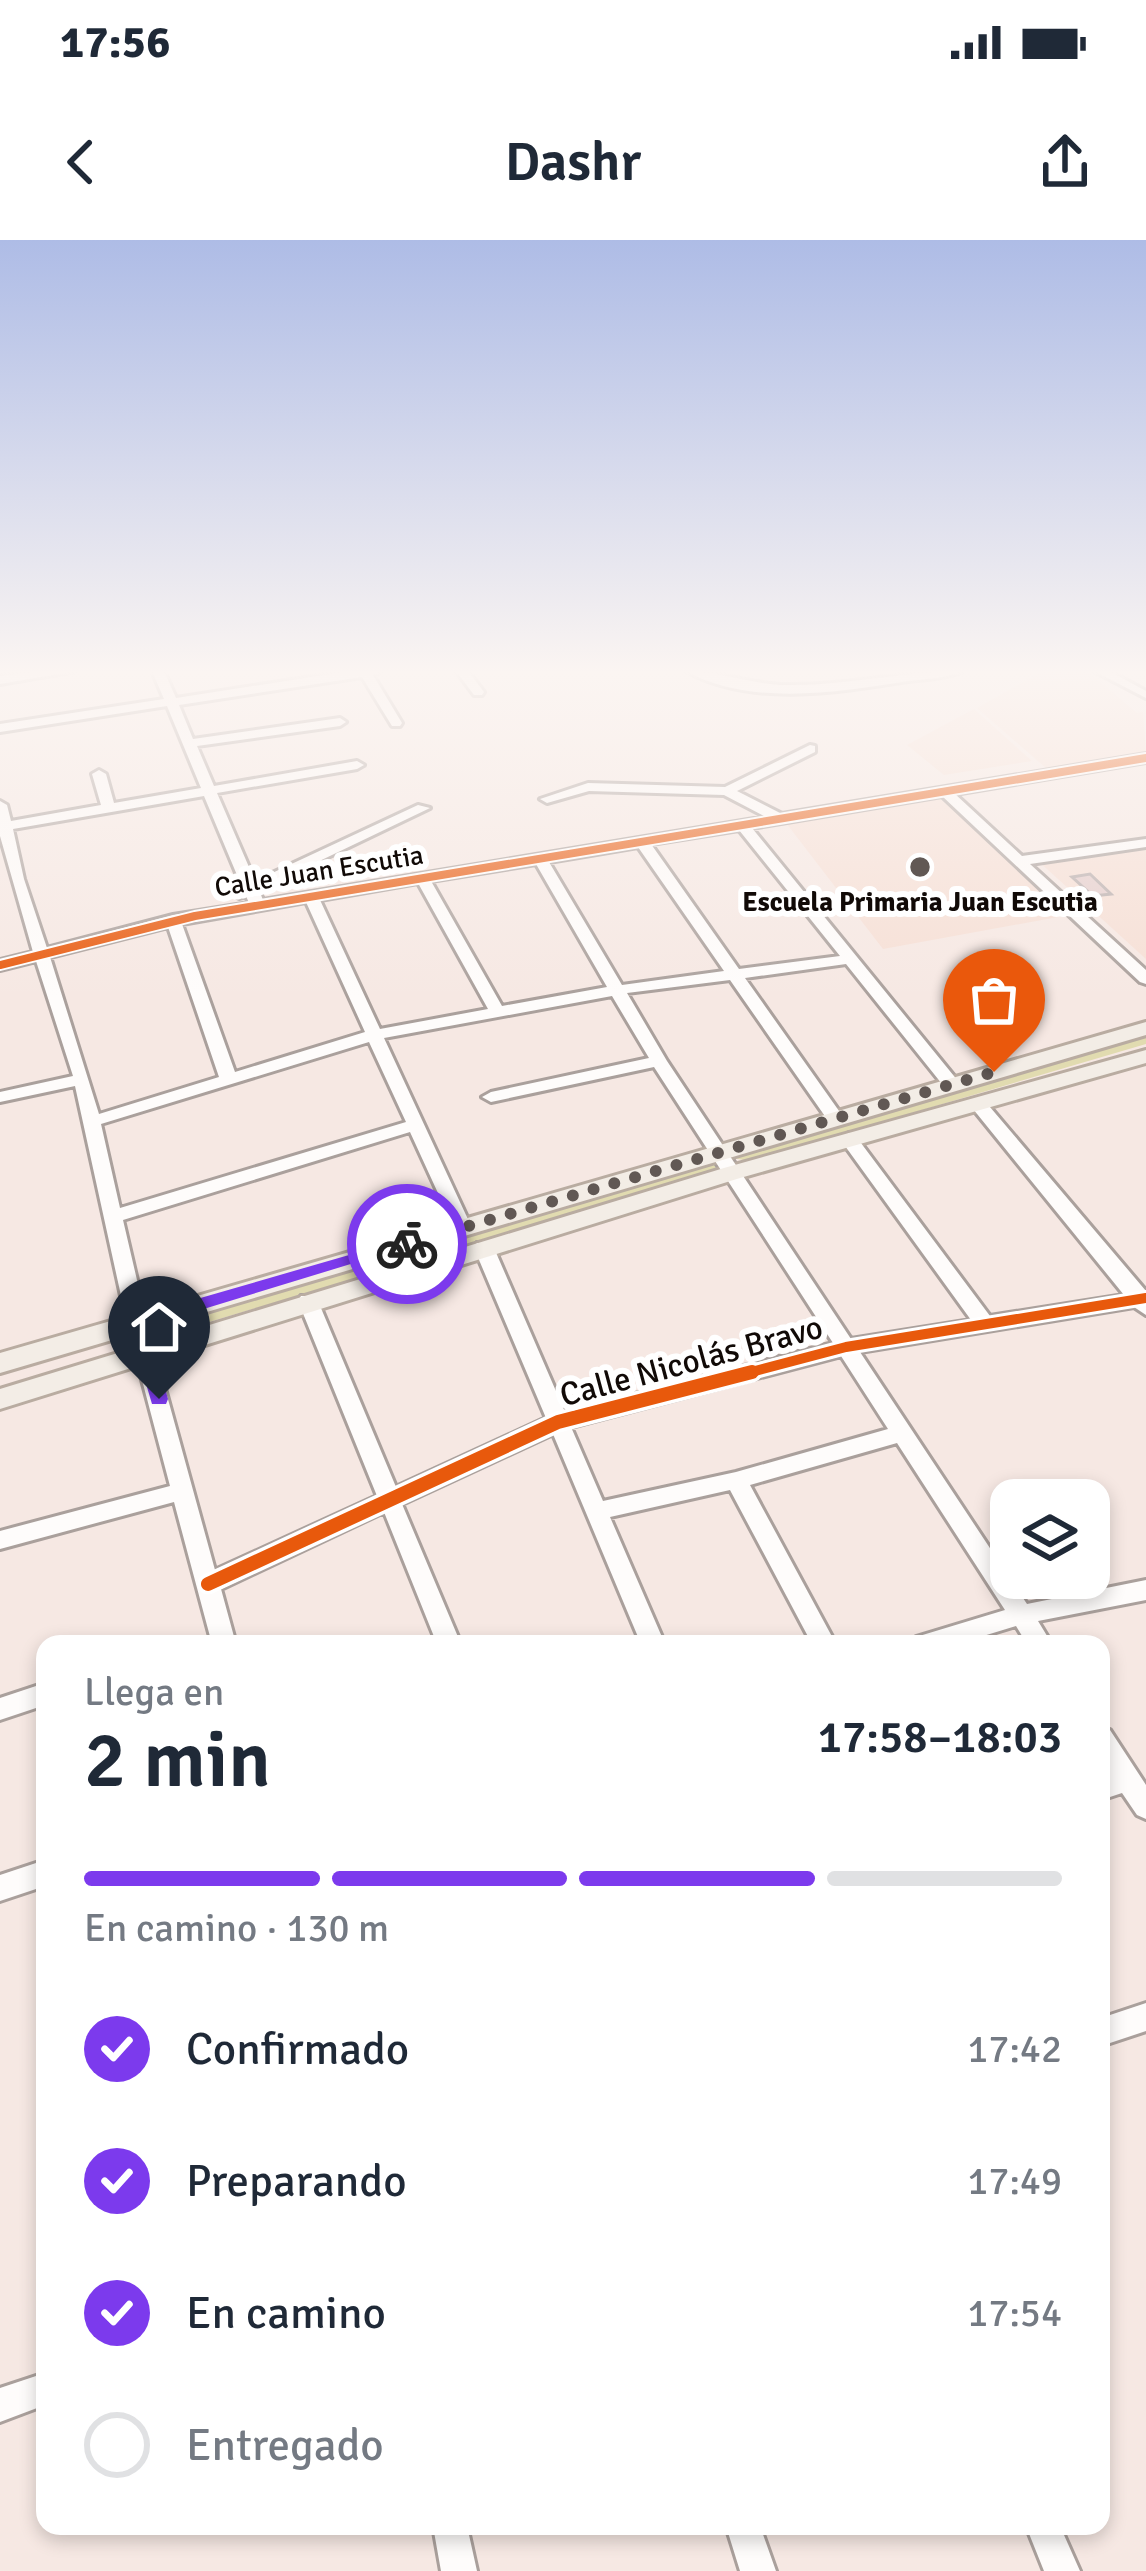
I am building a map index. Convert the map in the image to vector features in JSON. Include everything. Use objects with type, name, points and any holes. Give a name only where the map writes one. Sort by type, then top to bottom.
[{"type":"main road","points":[[0,1363],[463,1228],[726,1162],[842,1128],[952,1085],[1146,1028]]},
{"type":"main road","points":[[842,1128],[978,1104],[1146,1056]]},
{"type":"main road","points":[[0,1399],[484,1248],[726,1162]]},
{"type":"street","points":[[101,780],[109,808]]},
{"type":"street","points":[[202,780],[254,897],[423,808]]},
{"type":"street","points":[[3,826],[272,780]]},
{"type":"street","points":[[727,791],[749,780]]},
{"type":"street","name":"Calle Juan Escutia","points":[[0,965],[254,897],[310,897],[1009,780]]},
{"type":"street","points":[[547,799],[589,787],[727,791],[778,818]]},
{"type":"street","points":[[944,790],[1146,979]]},
{"type":"street","points":[[0,805],[9,880],[42,954],[93,1120],[137,1323],[208,1584],[214,1635]]},
{"type":"street","points":[[742,825],[952,1085]]},
{"type":"street","points":[[642,842],[984,1323]]},
{"type":"street","points":[[1018,861],[1146,843]]},
{"type":"street","points":[[540,859],[659,1061],[1034,1635]]},
{"type":"street","points":[[423,879],[498,1013]]},
{"type":"street","points":[[310,897],[463,1228]]},
{"type":"street","points":[[173,920],[228,1078]]},
{"type":"street","points":[[93,1120],[374,1035],[617,990],[851,959]]},
{"type":"street","points":[[491,1097],[659,1061]]},
{"type":"street","points":[[0,1097],[82,1079]]},
{"type":"street","points":[[978,1104],[1144,1302]]},
{"type":"street","points":[[114,1216],[415,1125]]},
{"type":"street","points":[[484,1248],[649,1635]]},
{"type":"street","points":[[308,1300],[445,1635]]},
{"type":"street","name":"Calle Nicolás Bravo","points":[[208,1584],[558,1422],[846,1346],[1144,1302]]},
{"type":"street","points":[[596,1511],[736,1480],[902,1433]]},
{"type":"street","points":[[736,1480],[819,1635]]},
{"type":"street","points":[[0,1540],[182,1491]]},
{"type":"street","points":[[954,1635],[1021,1615],[1146,1590]]},
{"type":"street","points":[[0,1709],[36,1697]]},
{"type":"street","points":[[1110,1752],[1146,1807]]},
{"type":"street","points":[[1110,1785],[1128,1779]]},
{"type":"street","points":[[0,1888],[36,1876]]},
{"type":"street","points":[[1110,2029],[1146,2018]]},
{"type":"street","points":[[0,2405],[36,2392]]},
{"type":"street","points":[[452,2535],[459,2571]]},
{"type":"street","points":[[746,2535],[758,2571]]},
{"type":"street","points":[[1047,2535],[1062,2571]]},
{"type":"shaded area","name":"Escuela Primaria Juan Escutia","points":[[945,794],[1069,915],[883,949],[783,819]]},
{"type":"shaded area","points":[[1146,844],[1146,959],[1036,859]]},
{"type":"shaded area","points":[[1146,1033],[1146,1044],[749,1161],[733,1158],[733,1153]]},
{"type":"shaded area","points":[[716,1161],[721,1167],[717,1171],[179,1331],[162,1328],[164,1322]]},
{"type":"building","points":[[1090,874],[1111,894],[1093,896],[1072,877]]},
{"type":"cycle path","points":[[0,965],[195,916],[1015,780]]},
{"type":"cycle path","points":[[208,1584],[558,1422],[846,1347],[1146,1298]]},
{"type":"way so far","points":[[407,1244],[994,1072]]},
{"type":"place","name":"Escuela Primaria Juan Escutia","points":[[920,867]]},
{"type":"route","points":[[159,1399],[137,1323],[407,1244]]}]
